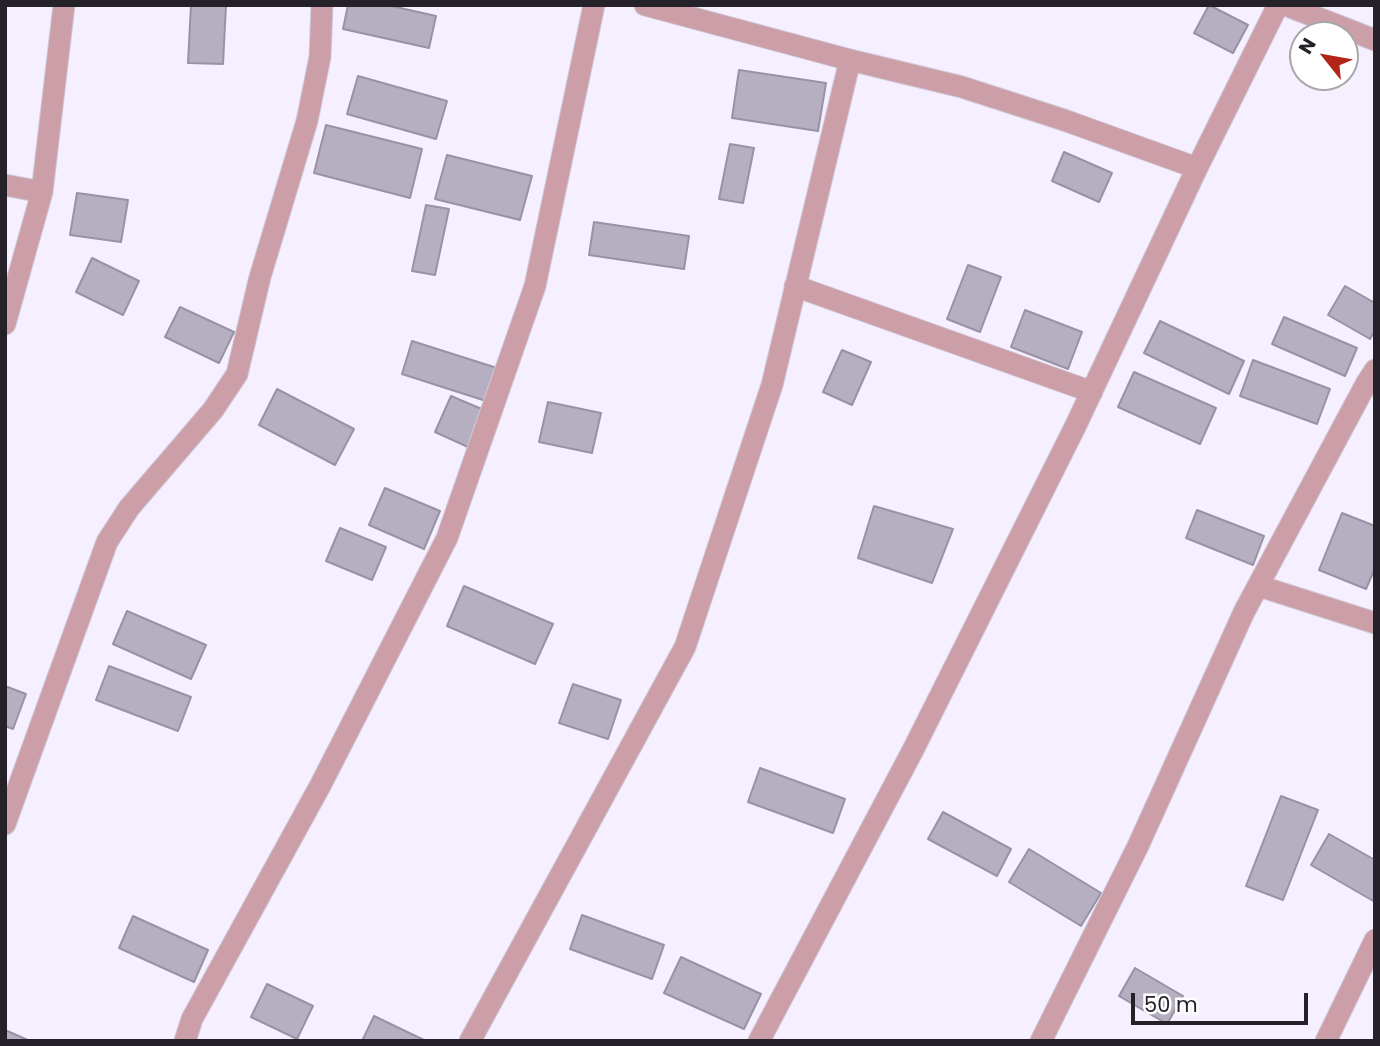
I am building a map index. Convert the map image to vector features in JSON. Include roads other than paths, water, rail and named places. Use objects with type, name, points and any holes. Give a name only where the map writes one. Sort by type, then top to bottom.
[{"type":"street","points":[[5,324],[42,192],[64,5]]},
{"type":"street","points":[[5,824],[107,542],[129,509],[213,410],[237,374],[260,277],[307,121],[320,57],[322,5]]},
{"type":"street","points":[[185,1041],[192,1019],[320,786],[447,538],[535,286],[594,5]]},
{"type":"street","points":[[645,5],[849,60],[962,87],[1197,168]]},
{"type":"street","points":[[759,1041],[919,737],[1093,392],[1197,168],[1278,5]]},
{"type":"street","points":[[1285,5],[1375,40]]},
{"type":"street","points":[[470,1041],[685,647],[772,385],[849,60]]},
{"type":"street","points":[[5,185],[42,192]]},
{"type":"street","points":[[795,286],[1093,392]]},
{"type":"street","points":[[1041,1041],[1138,846],[1244,612],[1375,370]]},
{"type":"street","points":[[1259,586],[1375,623]]},
{"type":"street","points":[[1326,1041],[1375,940]]}]
